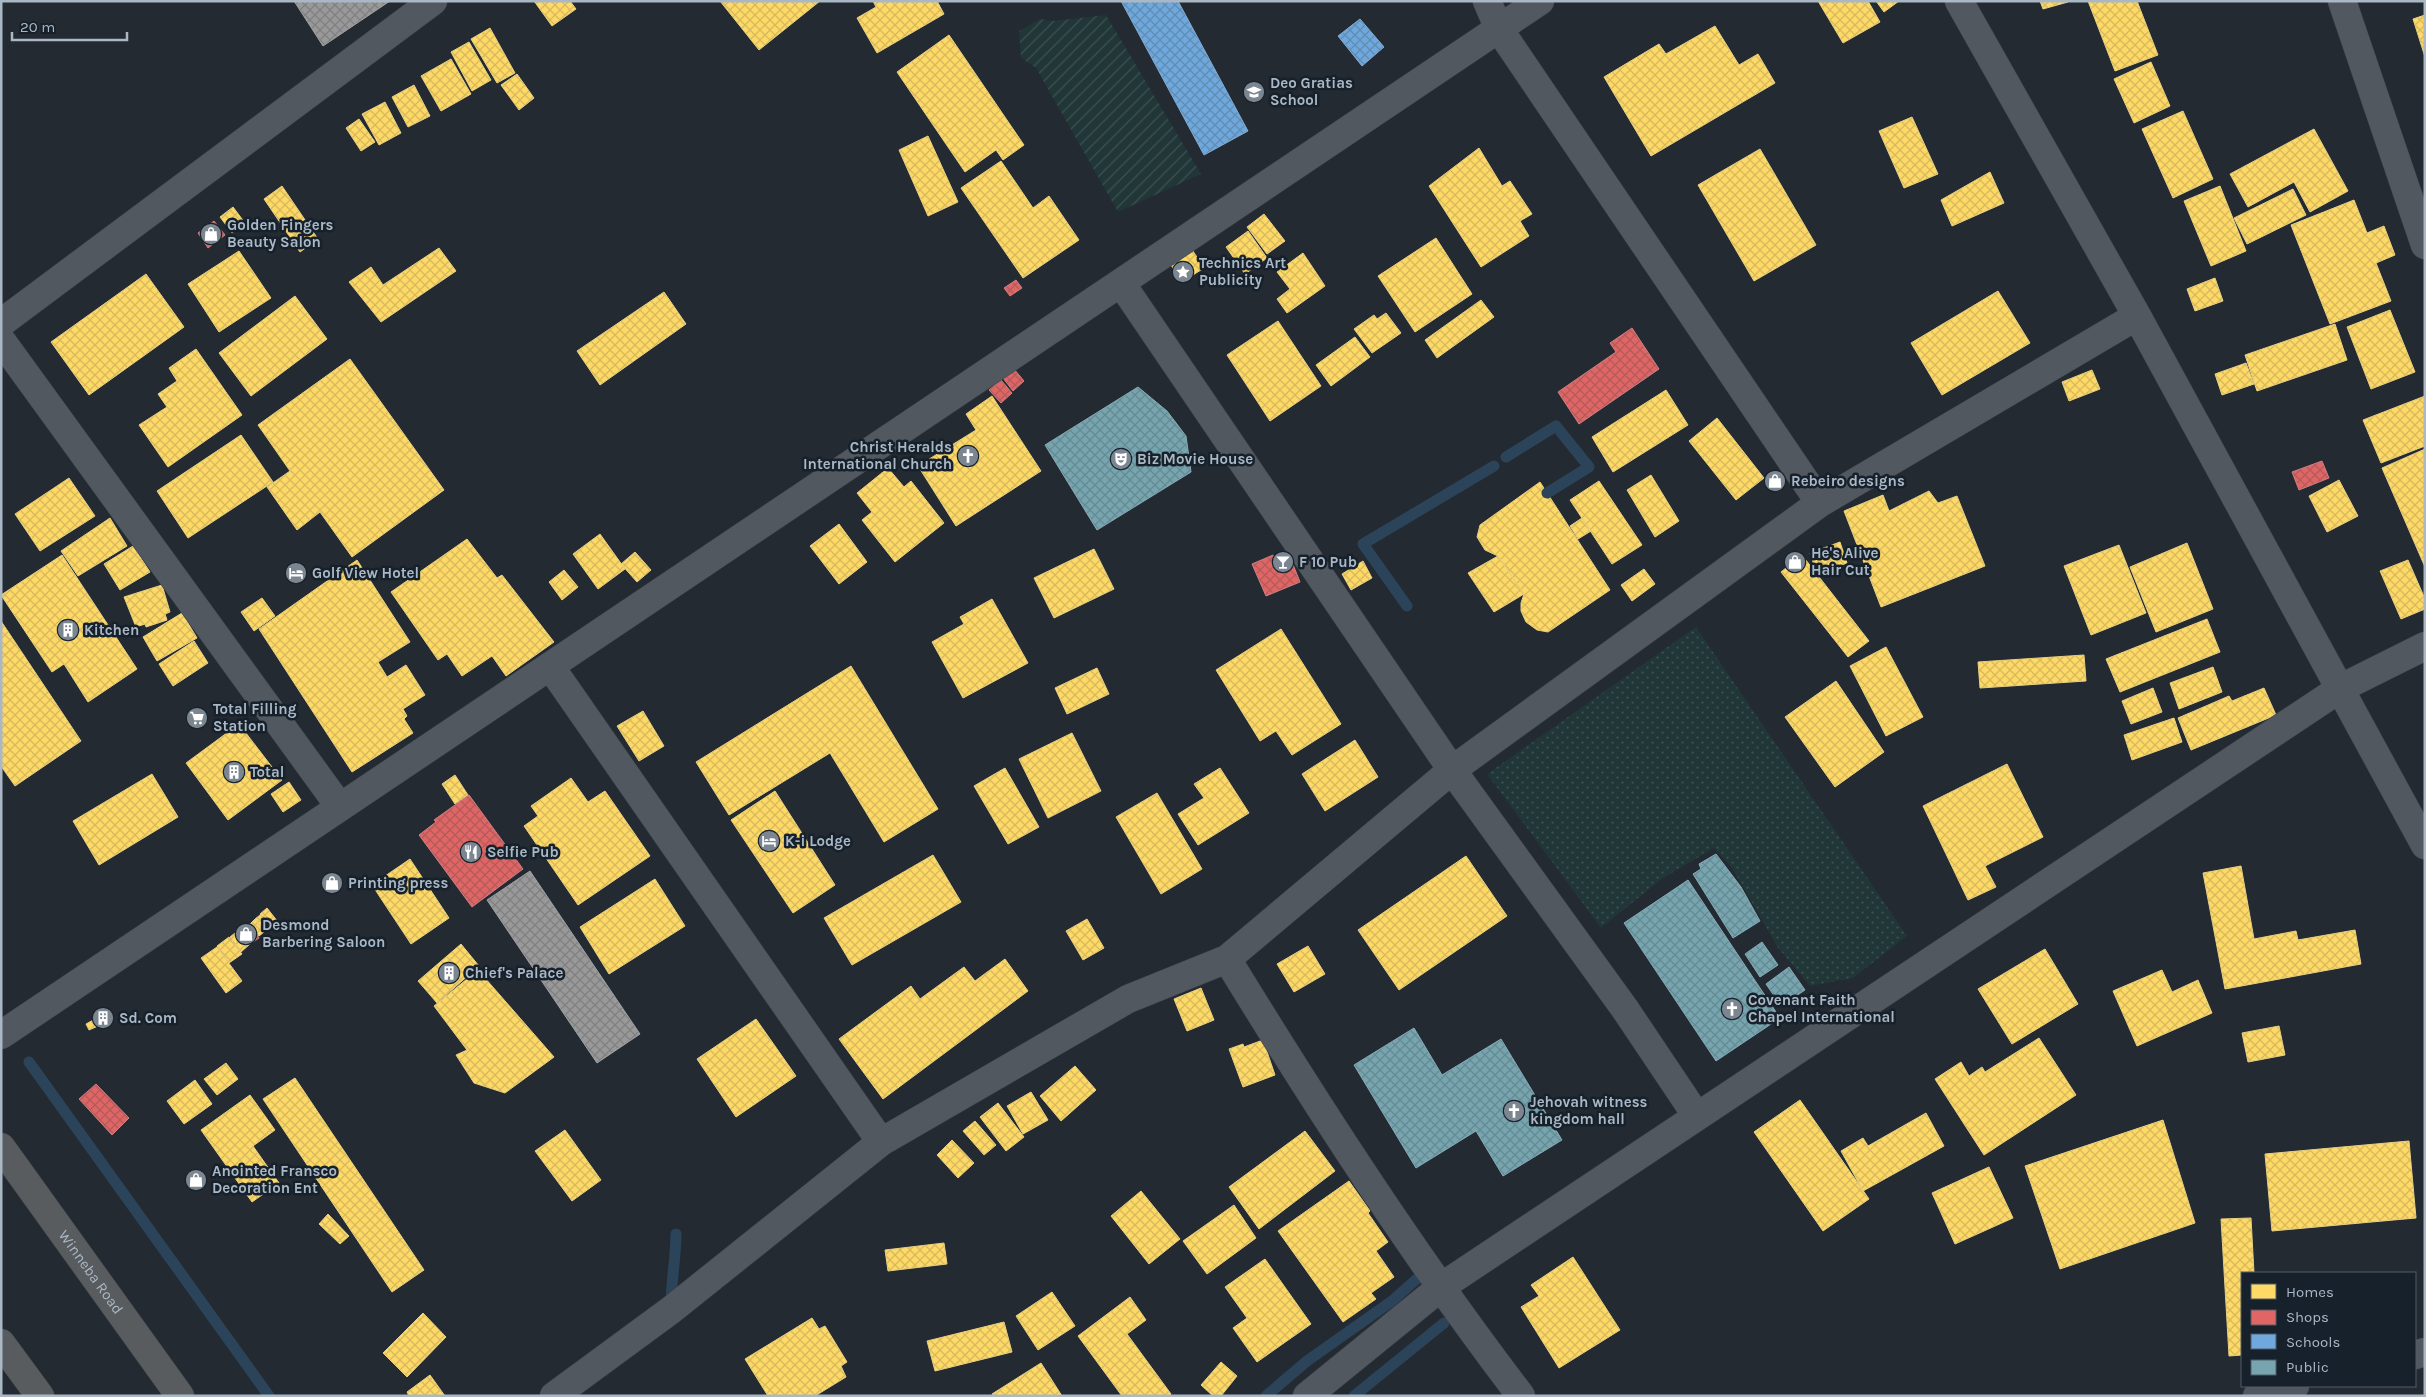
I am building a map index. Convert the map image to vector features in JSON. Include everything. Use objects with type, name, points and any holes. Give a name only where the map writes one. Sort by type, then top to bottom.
[{"type":"highway","name":"Winneba Road","points":[[1,1147],[180,1396]]},
{"type":"highway","points":[[1,1343],[40,1396]]},
{"type":"street","points":[[1,323],[433,1]]},
{"type":"street","points":[[1487,1],[1499,29],[1820,503]]},
{"type":"street","points":[[1,1035],[1540,1]]},
{"type":"street","points":[[1959,1],[2136,316],[2341,688],[2425,845]]},
{"type":"street","points":[[2342,1],[2425,245]]},
{"type":"street","points":[[1121,283],[1452,770],[1625,1010],[1692,1109],[1703,1112]]},
{"type":"street","points":[[554,1396],[671,1310],[881,1142],[1128,999],[1227,959],[1452,770],[1820,503],[2136,316]]},
{"type":"street","points":[[1,340],[340,807]]},
{"type":"street","points":[[1307,1396],[1441,1286],[2341,688],[2425,646]]},
{"type":"street","points":[[550,666],[881,1142]]},
{"type":"street","points":[[1227,959],[1312,1099],[1441,1286],[1521,1396]]},
{"type":"street","points":[[2257,1396],[2292,1387]]},
{"type":"green space","points":[[1106,15],[1201,174],[1118,212],[1036,68],[1021,58],[1019,31],[1040,19],[1053,21]]},
{"type":"green space","points":[[1696,627],[1907,936],[1853,978],[1810,986],[1778,948],[1732,868],[1714,848],[1663,878],[1601,928],[1487,774]]},
{"type":"building: Homes","points":[[534,1],[570,1],[576,9],[552,26]]},
{"type":"building: Homes","points":[[720,1],[820,1],[759,50]]},
{"type":"building: Homes","points":[[873,1],[937,1],[944,14],[877,53],[857,18],[876,7]]},
{"type":"building: Homes","points":[[1818,1],[1868,1],[1880,22],[1843,43]]},
{"type":"building: Homes","points":[[1876,1],[1899,1],[1884,12]]},
{"type":"building: Homes","points":[[2040,1],[2068,1],[2068,2],[2043,9]]},
{"type":"building: Homes","points":[[2088,1],[2137,1],[2158,55],[2115,71]]},
{"type":"building: Homes","points":[[2425,15],[2425,57],[2413,19]]},
{"type":"building: Homes","points":[[1715,26],[1739,65],[1758,54],[1775,83],[1651,156],[1604,77],[1659,44],[1666,54]]},
{"type":"building: Homes","points":[[490,28],[515,73],[497,83],[471,39]]},
{"type":"building: Homes","points":[[949,35],[1024,145],[1003,160],[996,150],[965,172],[897,72]]},
{"type":"building: Homes","points":[[469,42],[491,80],[472,91],[451,52]]},
{"type":"building: Homes","points":[[451,59],[471,94],[441,111],[421,76]]},
{"type":"building: Homes","points":[[2151,62],[2170,106],[2134,123],[2114,79]]},
{"type":"building: Homes","points":[[517,74],[534,98],[519,110],[501,85]]},
{"type":"building: Homes","points":[[414,85],[430,116],[408,127],[392,97]]},
{"type":"building: Homes","points":[[385,102],[401,133],[379,145],[362,114]]},
{"type":"building: Homes","points":[[2183,111],[2213,179],[2173,198],[2142,129]]},
{"type":"building: Homes","points":[[1912,117],[1938,174],[1904,188],[1879,131]]},
{"type":"building: Homes","points":[[359,119],[375,142],[361,151],[346,128]]},
{"type":"building: Homes","points":[[2314,129],[2348,191],[2310,212],[2294,182],[2248,207],[2230,174]]},
{"type":"building: Homes","points":[[928,136],[958,202],[928,216],[899,150]]},
{"type":"building: Homes","points":[[1479,148],[1502,186],[1510,181],[1532,214],[1520,221],[1529,236],[1481,267],[1429,186]]},
{"type":"building: Homes","points":[[1760,149],[1816,245],[1754,281],[1698,185]]},
{"type":"building: Homes","points":[[1001,161],[1033,208],[1049,196],[1079,240],[1023,278],[961,188]]},
{"type":"building: Homes","points":[[1990,172],[2004,203],[1952,226],[1941,200]]},
{"type":"building: Homes","points":[[282,186],[318,239],[300,252],[264,199]]},
{"type":"building: Homes","points":[[2220,186],[2246,251],[2211,266],[2184,201]]},
{"type":"building: Homes","points":[[2293,189],[2306,215],[2247,244],[2234,218]]},
{"type":"building: Homes","points":[[2354,200],[2367,233],[2384,226],[2395,255],[2376,263],[2391,301],[2330,324],[2291,225]]},
{"type":"building: Homes","points":[[233,207],[245,223],[232,233],[220,217]]},
{"type":"building: Homes","points":[[1264,214],[1285,241],[1267,254],[1247,227]]},
{"type":"building: Homes","points":[[1248,231],[1267,258],[1245,274],[1226,247]]},
{"type":"building: Homes","points":[[1436,238],[1472,294],[1415,332],[1378,276]]},
{"type":"building: Homes","points":[[439,248],[456,271],[381,322],[349,282],[371,267],[383,285]]},
{"type":"building: Homes","points":[[1191,248],[1204,268],[1182,282],[1169,262]]},
{"type":"building: Homes","points":[[239,251],[271,298],[219,332],[188,284]]},
{"type":"building: Homes","points":[[1303,253],[1325,286],[1287,313],[1277,299],[1290,289],[1277,272]]},
{"type":"building: Homes","points":[[146,274],[184,327],[89,395],[51,342]]},
{"type":"building: Homes","points":[[2215,278],[2223,301],[2195,311],[2187,289]]},
{"type":"building: Homes","points":[[1998,291],[2030,343],[1942,395],[1911,343]]},
{"type":"building: Homes","points":[[664,292],[686,324],[600,385],[577,351]]},
{"type":"building: Homes","points":[[295,296],[327,339],[251,396],[219,353]]},
{"type":"building: Homes","points":[[1481,300],[1494,317],[1437,358],[1425,340]]},
{"type":"building: Homes","points":[[2390,310],[2415,372],[2371,389],[2347,327]]},
{"type":"building: Homes","points":[[1386,313],[1401,333],[1372,353],[1354,329],[1374,315],[1377,319]]},
{"type":"building: Homes","points":[[1278,321],[1321,386],[1270,421],[1227,355]]},
{"type":"building: Homes","points":[[2335,324],[2347,360],[2257,391],[2245,355]]},
{"type":"building: Homes","points":[[1355,337],[1370,357],[1331,386],[1316,365]]},
{"type":"building: Homes","points":[[196,349],[242,415],[168,467],[139,425],[167,407],[158,394],[177,381],[169,368]]},
{"type":"building: Homes","points":[[350,359],[444,490],[352,557],[320,512],[297,530],[267,487],[290,471],[258,425]]},
{"type":"building: Homes","points":[[2246,363],[2254,384],[2222,395],[2215,374]]},
{"type":"building: Homes","points":[[2092,370],[2100,389],[2069,401],[2062,382]]},
{"type":"building: Homes","points":[[1666,390],[1688,425],[1613,472],[1592,437]]},
{"type":"building: Homes","points":[[992,396],[1041,471],[956,526],[918,466],[976,430],[966,414]]},
{"type":"building: Homes","points":[[2425,396],[2425,446],[2381,463],[2363,420]]},
{"type":"building: Homes","points":[[1717,418],[1764,478],[1736,500],[1689,441]]},
{"type":"building: Homes","points":[[241,435],[273,482],[188,538],[157,491]]},
{"type":"building: Homes","points":[[2425,449],[2425,567],[2382,468]]},
{"type":"building: Homes","points":[[888,468],[904,487],[911,481],[944,523],[895,562],[862,520],[872,512],[857,493]]},
{"type":"building: Homes","points":[[1651,475],[1679,521],[1655,537],[1627,490]]},
{"type":"building: Homes","points":[[69,478],[95,516],[40,551],[15,514]]},
{"type":"building: Homes","points":[[2339,480],[2358,516],[2327,532],[2309,496]]},
{"type":"building: Homes","points":[[1599,481],[1642,545],[1612,564],[1570,500]]},
{"type":"building: Homes","points":[[1540,482],[1610,590],[1548,632],[1537,630],[1526,622],[1521,611],[1524,594],[1498,556],[1485,550],[1477,537],[1480,525]]},
{"type":"building: Homes","points":[[1929,491],[1938,503],[1957,496],[1985,566],[1881,607],[1844,511],[1883,495],[1889,511]]},
{"type":"building: Homes","points":[[110,518],[127,546],[78,576],[61,551]]},
{"type":"building: Homes","points":[[1582,518],[1591,531],[1578,539],[1570,526]]},
{"type":"building: Homes","points":[[839,524],[867,562],[839,584],[810,546]]},
{"type":"building: Homes","points":[[600,534],[625,569],[598,589],[573,554]]},
{"type":"building: Homes","points":[[467,539],[497,578],[502,575],[554,642],[506,676],[492,656],[462,676],[447,654],[438,660],[391,592]]},
{"type":"building: Homes","points":[[1840,542],[1847,563],[1817,574],[1810,553]]},
{"type":"building: Homes","points":[[2187,543],[2213,609],[2156,632],[2130,567]]},
{"type":"building: Homes","points":[[2119,545],[2146,613],[2091,635],[2064,566]]},
{"type":"building: Homes","points":[[133,546],[150,572],[120,590],[104,564]]},
{"type":"building: Homes","points":[[1094,549],[1114,589],[1054,618],[1034,578]]},
{"type":"building: Homes","points":[[635,552],[651,570],[637,582],[621,564]]},
{"type":"building: Homes","name":"Kitchen","points":[[62,555],[137,669],[88,702],[64,664],[52,672],[1,595]]},
{"type":"building: Homes","points":[[1802,555],[1869,641],[1848,657],[1781,572]]},
{"type":"building: Homes","points":[[1498,556],[1524,594],[1494,612],[1468,573]]},
{"type":"building: Homes","points":[[357,560],[410,642],[378,662],[387,677],[406,665],[425,695],[403,709],[407,716],[404,719],[413,733],[352,772],[259,629]]},
{"type":"building: Homes","points":[[2408,560],[2425,599],[2425,609],[2401,619],[2380,571]]},
{"type":"building: Homes","points":[[1363,561],[1372,578],[1351,590],[1342,574]]},
{"type":"building: Homes","points":[[1644,569],[1655,584],[1632,601],[1621,585]]},
{"type":"building: Homes","points":[[564,570],[578,587],[562,600],[549,582]]},
{"type":"building: Homes","points":[[162,585],[170,612],[165,614],[167,620],[146,627],[145,624],[136,627],[124,597]]},
{"type":"building: Homes","points":[[262,598],[275,616],[254,631],[241,612]]},
{"type":"building: Homes","points":[[992,599],[1028,663],[963,698],[932,642],[964,624],[960,617]]},
{"type":"building: Homes","points":[[182,613],[197,638],[157,661],[143,637]]},
{"type":"building: Homes","points":[[2207,619],[2220,652],[2120,692],[2106,659]]},
{"type":"building: Homes","points":[[1,621],[81,741],[15,786],[1,766]]},
{"type":"building: Homes","points":[[1281,629],[1341,724],[1292,755],[1276,731],[1260,741],[1216,670]]},
{"type":"building: Homes","points":[[194,641],[208,663],[173,686],[159,664]]},
{"type":"building: Homes","points":[[1886,647],[1923,717],[1886,736],[1850,666]]},
{"type":"building: Homes","points":[[2084,655],[2086,681],[1980,688],[1978,662]]},
{"type":"building: Homes","points":[[851,666],[938,809],[884,842],[830,753],[729,815],[696,762]]},
{"type":"building: Homes","points":[[2213,667],[2222,692],[2179,709],[2170,683]]},
{"type":"building: Homes","points":[[1097,668],[1109,694],[1067,714],[1055,688]]},
{"type":"building: Homes","points":[[1836,681],[1884,752],[1835,787],[1785,717]]},
{"type":"building: Homes","points":[[2153,688],[2162,712],[2131,724],[2122,701]]},
{"type":"building: Homes","points":[[2264,688],[2276,715],[2191,750],[2178,718],[2229,696],[2232,701]]},
{"type":"building: Homes","points":[[643,711],[664,746],[639,761],[617,726]]},
{"type":"building: Homes","points":[[2174,718],[2182,742],[2132,760],[2124,735]]},
{"type":"building: Homes","name":"Total","points":[[239,724],[282,780],[228,820],[186,763]]},
{"type":"building: Homes","points":[[1072,733],[1101,791],[1048,818],[1019,759]]},
{"type":"building: Homes","points":[[1355,740],[1378,777],[1325,811],[1302,774]]},
{"type":"building: Homes","points":[[2007,764],[2043,837],[1985,866],[1996,887],[1968,900],[1923,806]]},
{"type":"building: Homes","points":[[1005,768],[1039,827],[1008,844],[974,786]]},
{"type":"building: Homes","points":[[1220,768],[1249,813],[1198,845],[1178,814],[1204,798],[1194,784]]},
{"type":"building: Homes","points":[[152,774],[178,817],[99,865],[73,821]]},
{"type":"building: Homes","points":[[455,775],[468,795],[455,804],[442,784]]},
{"type":"building: Homes","points":[[571,778],[588,802],[605,791],[650,856],[578,905],[524,826],[538,816],[531,806]]},
{"type":"building: Homes","points":[[289,782],[301,800],[283,812],[271,794]]},
{"type":"building: Homes","points":[[775,791],[835,885],[793,913],[731,820]]},
{"type":"building: Homes","points":[[1157,793],[1202,869],[1161,894],[1116,817]]},
{"type":"building: Homes","points":[[933,855],[961,902],[852,965],[824,918]]},
{"type":"building: Homes","points":[[1466,856],[1507,916],[1399,990],[1358,930]]},
{"type":"building: Homes","points":[[410,859],[449,918],[411,944],[372,885]]},
{"type":"building: Homes","points":[[2241,866],[2254,939],[2296,931],[2298,940],[2355,930],[2361,964],[2225,989],[2203,873]]},
{"type":"building: Homes","points":[[655,879],[685,926],[609,974],[580,927]]},
{"type":"building: Homes","points":[[267,908],[278,922],[271,927],[260,914]]},
{"type":"building: Homes","points":[[260,915],[270,927],[265,932],[255,919]]},
{"type":"building: Homes","points":[[255,919],[264,932],[259,936],[250,924]]},
{"type":"building: Homes","points":[[1087,919],[1104,948],[1083,960],[1066,931]]},
{"type":"building: Homes","points":[[240,929],[250,944],[241,952],[230,937]]},
{"type":"building: Homes","points":[[229,937],[242,954],[229,963],[217,946]]},
{"type":"building: Homes","name":"Chief's Palace","points":[[461,944],[479,966],[437,1003],[418,981]]},
{"type":"building: Homes","points":[[1308,946],[1325,974],[1294,992],[1277,964]]},
{"type":"building: Homes","points":[[217,947],[242,981],[226,993],[201,958]]},
{"type":"building: Homes","points":[[2045,949],[2078,1004],[2012,1044],[1978,989]]},
{"type":"building: Homes","points":[[1005,959],[1028,991],[883,1099],[839,1039],[911,986],[920,999],[964,967],[975,981]]},
{"type":"building: Homes","points":[[478,970],[554,1057],[505,1093],[474,1083],[456,1055],[467,1050],[434,1006]]},
{"type":"building: Homes","points":[[2162,970],[2172,992],[2198,980],[2212,1013],[2137,1046],[2113,991]]},
{"type":"building: Homes","points":[[1201,988],[1214,1020],[1187,1031],[1174,999]]},
{"type":"building: Homes","name":"Sd. Com","points":[[106,1011],[111,1021],[100,1027],[95,1015]]},
{"type":"building: Homes","points":[[95,1019],[98,1026],[89,1030],[86,1024]]},
{"type":"building: Homes","points":[[756,1019],[796,1076],[736,1117],[697,1059]]},
{"type":"building: Homes","points":[[2279,1026],[2285,1055],[2248,1062],[2242,1033]]},
{"type":"building: Homes","points":[[2039,1038],[2076,1095],[1984,1155],[1935,1079],[1961,1062],[1969,1076],[1982,1067],[1985,1072]]},
{"type":"building: Homes","points":[[1263,1040],[1275,1075],[1243,1087],[1229,1049],[1243,1044],[1244,1047]]},
{"type":"building: Homes","points":[[226,1063],[238,1079],[217,1095],[204,1079]]},
{"type":"building: Homes","points":[[1075,1066],[1096,1090],[1061,1121],[1040,1096]]},
{"type":"building: Homes","points":[[295,1078],[424,1270],[392,1292],[263,1099]]},
{"type":"building: Homes","points":[[195,1080],[212,1104],[184,1124],[167,1101]]},
{"type":"building: Homes","points":[[1031,1092],[1048,1120],[1023,1134],[1007,1106]]},
{"type":"building: Homes","points":[[250,1095],[275,1130],[253,1146],[279,1183],[252,1202],[201,1130]]},
{"type":"building: Homes","points":[[1800,1100],[1869,1199],[1823,1231],[1754,1132]]},
{"type":"building: Homes","points":[[998,1103],[1024,1137],[1006,1151],[980,1117]]},
{"type":"building: Homes","points":[[1926,1113],[1944,1146],[1863,1191],[1841,1151],[1863,1138],[1868,1146]]},
{"type":"building: Homes","points":[[2163,1120],[2195,1223],[2060,1269],[2025,1166]]},
{"type":"building: Homes","points":[[975,1121],[996,1145],[984,1155],[963,1131]]},
{"type":"building: Homes","points":[[565,1130],[601,1180],[572,1201],[535,1151]]},
{"type":"building: Homes","points":[[1305,1131],[1335,1171],[1259,1229],[1229,1187]]},
{"type":"building: Homes","points":[[952,1140],[974,1163],[958,1178],[937,1155]]},
{"type":"building: Homes","points":[[2409,1141],[2416,1218],[2272,1231],[2265,1154]]},
{"type":"building: Homes","points":[[1989,1167],[2013,1218],[1955,1244],[1932,1193]]},
{"type":"building: Homes","points":[[1349,1181],[1370,1211],[1368,1213],[1388,1242],[1376,1251],[1394,1277],[1371,1293],[1376,1299],[1343,1322],[1278,1231]]},
{"type":"building: Homes","points":[[1141,1191],[1180,1239],[1149,1264],[1111,1216]]},
{"type":"building: Homes","points":[[1234,1205],[1256,1238],[1207,1274],[1183,1241]]},
{"type":"building: Homes","points":[[328,1214],[349,1236],[340,1244],[319,1224]]},
{"type":"building: Homes","points":[[2251,1218],[2254,1272],[2241,1272],[2241,1355],[2229,1356],[2221,1219]]},
{"type":"building: Homes","points":[[944,1243],[947,1264],[888,1271],[885,1250]]},
{"type":"building: Homes","points":[[1573,1257],[1620,1330],[1559,1368],[1521,1307],[1539,1296],[1531,1285]]},
{"type":"building: Homes","points":[[1265,1259],[1311,1324],[1257,1362],[1233,1328],[1247,1318],[1225,1287]]},
{"type":"building: Homes","points":[[1052,1292],[1075,1326],[1038,1350],[1016,1316]]},
{"type":"building: Homes","points":[[1130,1297],[1146,1320],[1127,1334],[1171,1394],[1169,1396],[1122,1396],[1078,1336]]},
{"type":"building: Homes","points":[[423,1313],[446,1337],[407,1377],[383,1353]]},
{"type":"building: Homes","points":[[812,1318],[819,1329],[825,1326],[847,1362],[841,1366],[846,1377],[815,1396],[768,1396],[745,1359]]},
{"type":"building: Homes","points":[[1004,1322],[1012,1352],[935,1371],[927,1341]]},
{"type":"building: Homes","points":[[1221,1362],[1237,1376],[1221,1396],[1213,1396],[1201,1385]]},
{"type":"building: Homes","points":[[1041,1363],[1062,1396],[993,1396],[992,1394]]},
{"type":"building: Homes","points":[[430,1375],[445,1396],[409,1396],[407,1392]]},
{"type":"building: Shops","points":[[214,221],[225,235],[208,248],[198,233]]},
{"type":"building: Shops","points":[[1016,280],[1022,288],[1010,296],[1004,288]]},
{"type":"building: Shops","points":[[1632,328],[1659,369],[1579,424],[1558,392],[1616,352],[1610,343]]},
{"type":"building: Shops","points":[[1014,369],[1024,381],[1013,391],[1003,378]]},
{"type":"building: Shops","points":[[1001,380],[1012,393],[1001,403],[989,390]]},
{"type":"building: Shops","points":[[2322,461],[2329,478],[2299,490],[2292,472]]},
{"type":"building: Shops","name":"Rebeiro designs","points":[[1775,472],[1783,485],[1775,491],[1766,477]]},
{"type":"building: Shops","points":[[1273,555],[1278,568],[1292,562],[1300,582],[1266,596],[1252,564]]},
{"type":"building: Shops","name":"Selfie Pub","points":[[469,795],[523,869],[472,907],[419,835],[436,822],[434,820]]},
{"type":"building: Shops","points":[[250,924],[259,938],[250,944],[241,929]]},
{"type":"building: Shops","points":[[96,1084],[129,1118],[112,1135],[79,1099]]},
{"type":"building: Schools","points":[[1121,1],[1178,1],[1248,131],[1204,155]]},
{"type":"building: Schools","points":[[1360,19],[1384,47],[1362,66],[1338,36]]},
{"type":"building: Public","name":"Biz Movie House","points":[[1138,387],[1167,411],[1186,436],[1191,472],[1097,530],[1045,445]]},
{"type":"building: Public","points":[[1716,854],[1741,887],[1760,921],[1733,938],[1693,874],[1701,869],[1699,864]]},
{"type":"building: Public","points":[[1688,880],[1780,1018],[1716,1061],[1624,923]]},
{"type":"building: Public","points":[[1762,942],[1778,965],[1760,977],[1745,954]]},
{"type":"building: Public","points":[[1789,967],[1805,990],[1781,1006],[1766,984]]},
{"type":"building: Public","points":[[1414,1028],[1442,1075],[1501,1039],[1562,1140],[1503,1176],[1476,1131],[1416,1168],[1354,1065]]},
{"type":"building: Industry","points":[[294,1],[390,1],[323,46]]},
{"type":"building: Industry","points":[[530,871],[640,1034],[597,1063],[487,900]]},
{"type":"waterway","points":[[1506,457],[1556,426],[1589,467],[1547,493]]},
{"type":"waterway","points":[[1407,606],[1363,544],[1494,466]]},
{"type":"waterway","points":[[29,1062],[269,1396]]},
{"type":"waterway","points":[[671,1306],[676,1234]]},
{"type":"waterway","points":[[1266,1396],[1307,1361],[1392,1301],[1419,1277]]},
{"type":"waterway","points":[[1354,1396],[1444,1323]]},
{"type":"place","name":"Deo Gratias School","points":[[1254,92]]},
{"type":"place","name":"Golden Fingers Beauty Salon","points":[[211,234]]},
{"type":"place","name":"Technics Art Publicity","points":[[1183,272]]},
{"type":"place","name":"Christ Heralds International Church","points":[[968,456]]},
{"type":"place","name":"Biz Movie House","points":[[1121,459]]},
{"type":"place","name":"Rebeiro designs","points":[[1775,481]]},
{"type":"place","name":"F 10 Pub","points":[[1283,562]]},
{"type":"place","name":"He's Alive Hair Cut","points":[[1795,562]]},
{"type":"place","name":"Golf View Hotel","points":[[296,573]]},
{"type":"place","name":"Kitchen","points":[[68,630]]},
{"type":"place","name":"Total Filling Station","points":[[197,718]]},
{"type":"place","name":"Total","points":[[234,772]]},
{"type":"place","name":"K-i Lodge","points":[[769,841]]},
{"type":"place","name":"Selfie Pub","points":[[471,852]]},
{"type":"place","name":"Printing press","points":[[332,883]]},
{"type":"place","name":"Desmond Barbering Saloon","points":[[246,934]]},
{"type":"place","name":"Chief's Palace","points":[[449,973]]},
{"type":"place","name":"Covenant Faith Chapel International","points":[[1732,1009]]},
{"type":"place","name":"Sd. Com","points":[[103,1018]]},
{"type":"place","name":"Jehovah witness kingdom hall","points":[[1514,1111]]},
{"type":"place","name":"Anointed Fransco Decoration Ent","points":[[196,1180]]}]
